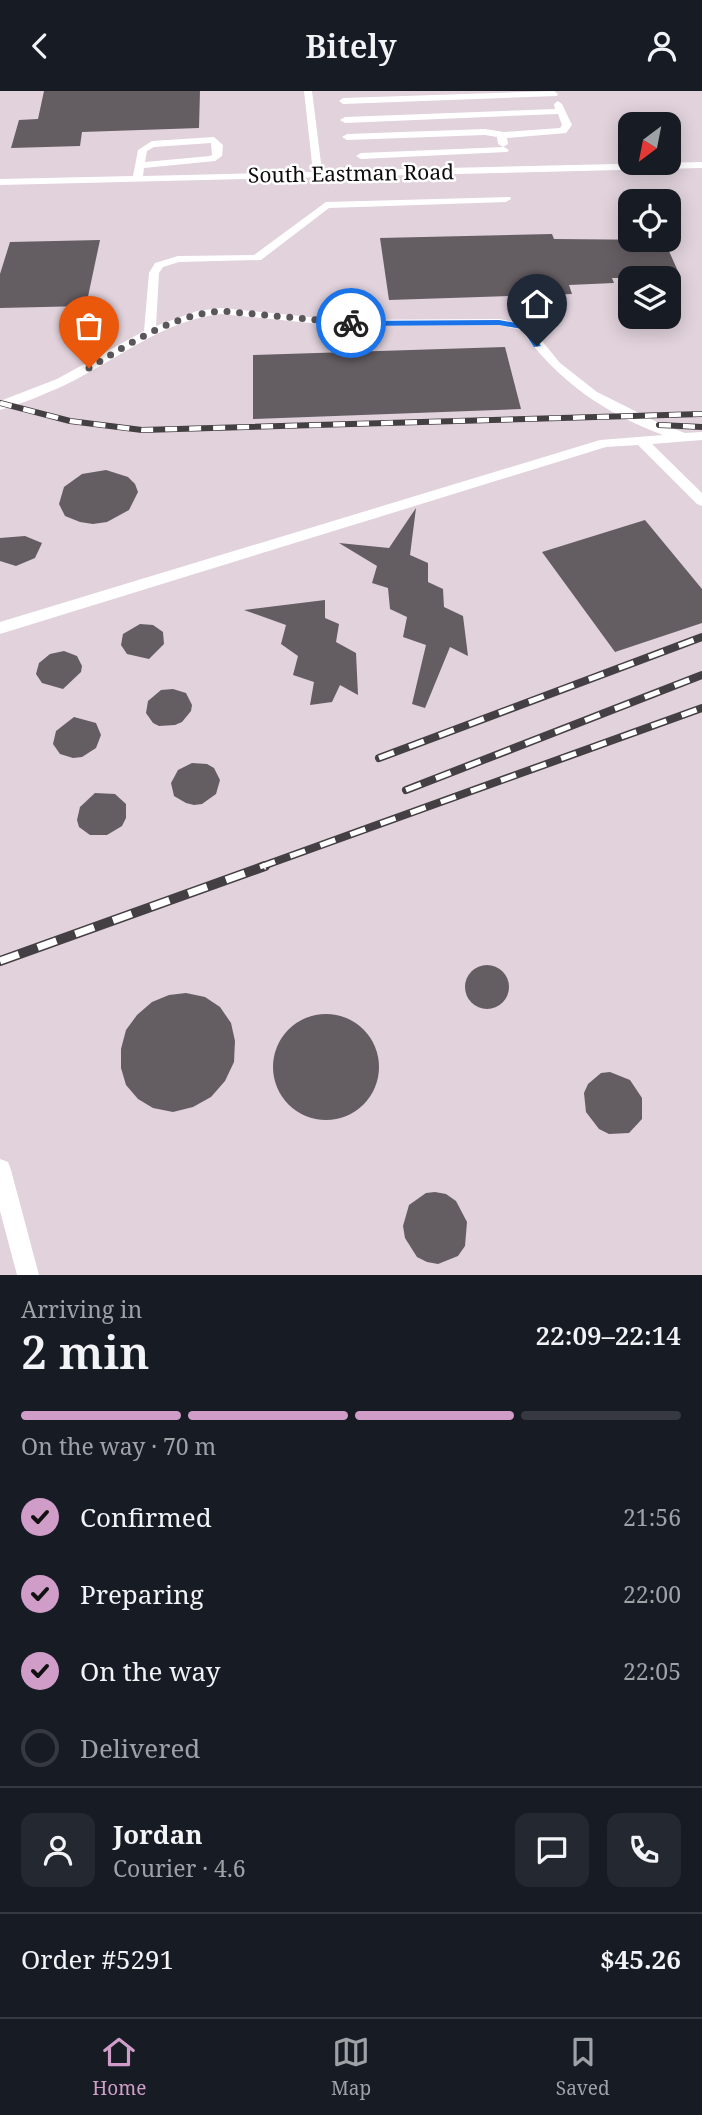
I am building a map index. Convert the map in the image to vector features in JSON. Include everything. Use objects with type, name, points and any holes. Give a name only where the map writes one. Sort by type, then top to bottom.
[{"type":"lane","points":[[308,91],[318,176]]},
{"type":"lane","points":[[347,137],[485,132],[504,135],[563,131],[567,125],[553,93],[342,96],[347,137],[348,143],[361,156],[392,174]]},
{"type":"lane","points":[[345,120],[561,111]]},
{"type":"lane","points":[[504,135],[501,138],[511,170]]},
{"type":"lane","points":[[136,179],[144,150],[161,141],[214,140],[218,145],[217,156],[212,159],[141,165]]},
{"type":"lane","points":[[361,156],[505,150]]},
{"type":"lane","name":"South Eastman Road","points":[[0,183],[702,165]]},
{"type":"lane","points":[[150,333],[154,273],[159,265],[178,259],[257,258],[326,205],[506,199]]},
{"type":"lane","points":[[2,402],[61,383],[150,333],[201,313],[221,311],[339,323],[499,323],[524,327],[537,346],[573,383],[626,417],[680,436]]},
{"type":"lane","points":[[0,628],[605,443],[702,436]]},
{"type":"lane","points":[[641,440],[702,501]]},
{"type":"lane","points":[[0,1170],[28,1275]]},
{"type":"shaded area","points":[[0,91],[702,91],[702,1275],[0,1275]]},
{"type":"building","points":[[44,91],[200,91],[199,128],[82,132],[80,146],[11,148],[19,120],[38,119]]},
{"type":"building","points":[[552,234],[554,239],[618,240],[618,252],[669,252],[676,266],[618,266],[618,278],[612,278],[614,283],[569,285],[572,294],[389,300],[380,238]]},
{"type":"building","points":[[100,240],[86,306],[0,308],[0,274],[10,242]]},
{"type":"building","points":[[505,347],[521,409],[253,419],[253,355]]},
{"type":"building","points":[[106,470],[128,477],[135,484],[138,492],[129,510],[107,522],[93,524],[65,516],[59,504],[64,487],[82,474]]},
{"type":"building","points":[[416,508],[410,555],[428,563],[428,582],[443,589],[444,607],[463,616],[468,656],[450,647],[425,708],[412,704],[426,645],[403,637],[407,617],[390,609],[388,588],[372,583],[377,566],[339,543],[389,548]]},
{"type":"building","points":[[645,520],[702,589],[702,623],[615,652],[542,552]]},
{"type":"building","points":[[25,536],[42,543],[35,558],[16,566],[0,561],[0,538]]},
{"type":"building","points":[[325,600],[325,618],[339,624],[336,642],[356,653],[358,695],[340,685],[332,702],[310,705],[314,682],[293,675],[298,656],[281,644],[286,625],[244,610]]},
{"type":"building","points":[[140,624],[153,625],[163,632],[164,644],[149,659],[127,654],[121,645],[123,634]]},
{"type":"building","points":[[64,651],[77,656],[82,666],[81,672],[63,689],[42,683],[36,674],[39,663],[50,654]]},
{"type":"building","points":[[173,689],[186,693],[192,705],[191,711],[182,722],[159,726],[153,723],[146,713],[148,701],[161,690]]},
{"type":"building","points":[[74,717],[96,723],[101,735],[96,748],[82,757],[73,758],[60,754],[53,744],[56,731]]},
{"type":"building","points":[[192,763],[207,764],[214,768],[220,780],[216,794],[202,804],[186,803],[174,796],[171,783],[178,770]]},
{"type":"building","points":[[95,793],[115,794],[126,804],[126,818],[122,826],[107,835],[90,835],[79,827],[77,820],[80,807]]},
{"type":"building","points":[[487,965],[502,972],[509,987],[502,1002],[487,1009],[472,1002],[465,987],[472,972]]},
{"type":"building","points":[[186,993],[205,997],[220,1007],[231,1023],[235,1041],[234,1062],[225,1081],[211,1097],[193,1107],[173,1112],[153,1108],[138,1099],[126,1085],[121,1068],[121,1049],[126,1030],[137,1015],[152,1002],[169,995]]},
{"type":"building","points":[[326,1014],[346,1018],[364,1029],[375,1047],[379,1067],[375,1087],[364,1105],[346,1116],[326,1120],[306,1116],[288,1105],[277,1087],[273,1067],[277,1047],[288,1029],[306,1018]]},
{"type":"building","points":[[610,1072],[630,1080],[642,1098],[642,1119],[629,1133],[609,1134],[599,1129],[586,1112],[584,1093],[588,1084],[601,1073]]},
{"type":"building","points":[[426,1193],[446,1194],[456,1201],[467,1222],[465,1246],[458,1256],[438,1264],[417,1257],[405,1238],[403,1226],[409,1205]]},
{"type":"railway","points":[[0,403],[70,421],[142,430],[702,414]]},
{"type":"railway","points":[[659,425],[702,427]]},
{"type":"railway","points":[[379,758],[702,637]]},
{"type":"railway","points":[[406,790],[702,675]]},
{"type":"railway","points":[[260,867],[702,708]]},
{"type":"railway","points":[[0,961],[265,866]]},
{"type":"way so far","points":[[89,368],[155,330],[201,313],[221,311],[351,323]]},
{"type":"route","points":[[351,323],[499,323],[524,327],[537,346]]}]
